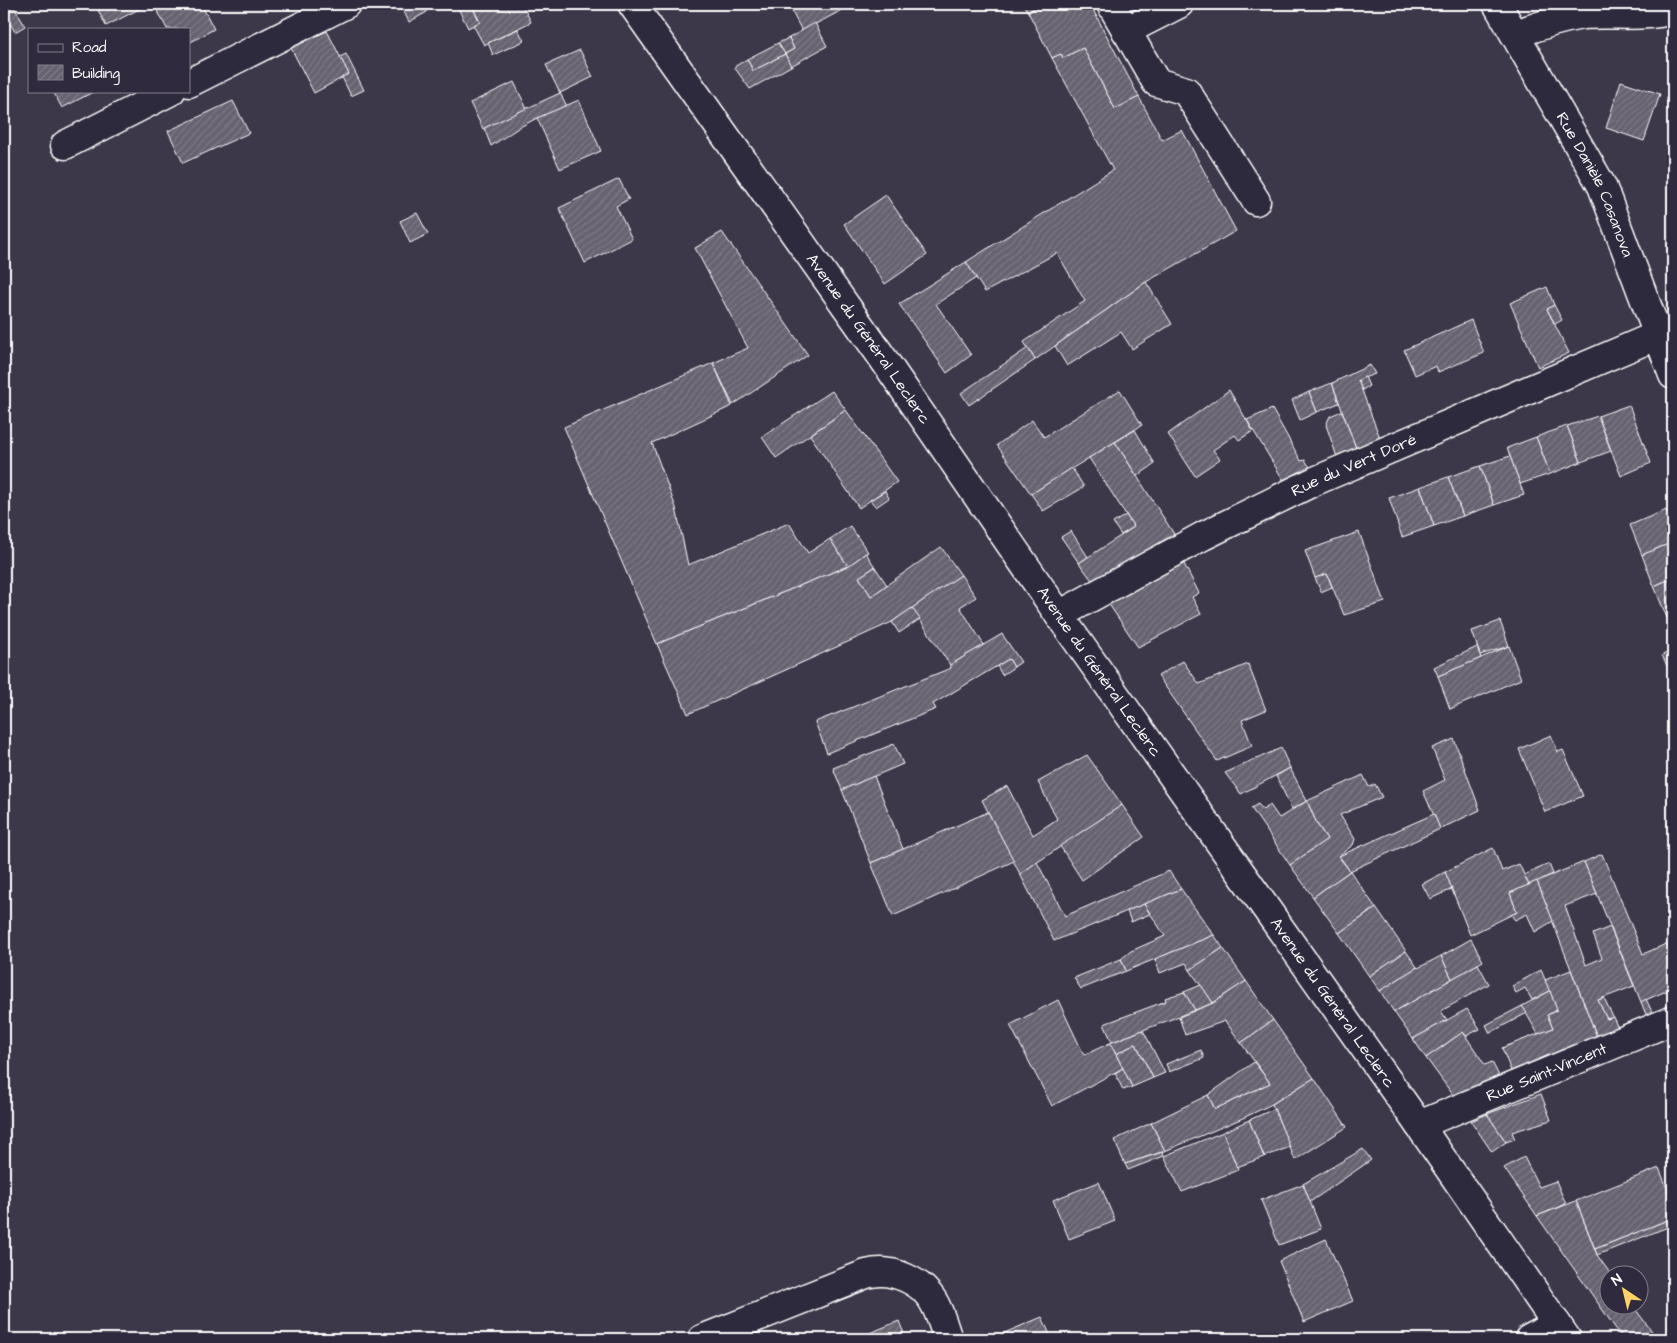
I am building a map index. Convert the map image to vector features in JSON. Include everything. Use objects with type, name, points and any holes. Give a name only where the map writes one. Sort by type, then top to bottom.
[{"type":"street","points":[[190,82],[346,4]]},
{"type":"street","name":"Avenue du Général Leclerc","points":[[632,4],[876,349],[1059,616],[1419,1125],[1562,1332]]},
{"type":"street","points":[[1112,4],[1156,82],[1186,91],[1256,200]]},
{"type":"street","points":[[1126,31],[1179,4]]},
{"type":"street","name":"Rue Danièle Casanova","points":[[1497,4],[1602,186],[1673,375]]},
{"type":"street","points":[[1515,34],[1553,21],[1582,16],[1640,14],[1673,10]]},
{"type":"street","points":[[65,145],[170,92]]},
{"type":"street","name":"Rue du Vert Doré","points":[[1059,616],[1203,536],[1315,481],[1658,335]]},
{"type":"street","name":"Rue Saint-Vincent","points":[[1419,1125],[1673,1020]]},
{"type":"street","points":[[702,1339],[866,1274],[881,1272],[900,1276],[913,1282],[928,1293],[948,1339]]},
{"type":"street","points":[[1529,1339],[1562,1332]]},
{"type":"building","points":[[95,4],[149,4],[106,26]]},
{"type":"building","points":[[154,4],[201,4],[214,29],[190,42],[190,28],[166,28]]},
{"type":"building","points":[[400,4],[425,4],[423,5],[427,12],[409,22]]},
{"type":"building","points":[[456,4],[471,4],[480,22],[468,28]]},
{"type":"building","points":[[471,4],[522,4],[531,22],[484,45],[473,25],[480,22]]},
{"type":"building","points":[[788,4],[854,4],[802,31]]},
{"type":"building","points":[[1023,4],[1043,4],[1028,12]]},
{"type":"building","points":[[1043,4],[1090,4],[1139,97],[1115,109],[1083,48],[1063,58],[1061,54],[1052,58],[1028,12]]},
{"type":"building","points":[[14,7],[25,26],[15,32],[4,13]]},
{"type":"building","points":[[815,23],[827,46],[791,66],[785,54],[794,49],[789,38]]},
{"type":"building","points":[[518,29],[524,41],[493,55],[488,43]]},
{"type":"building","points":[[327,31],[349,74],[314,93],[291,48]]},
{"type":"building","points":[[789,38],[794,49],[785,54],[778,43]]},
{"type":"building","points":[[778,43],[785,54],[753,71],[747,59]]},
{"type":"building","points":[[1083,48],[1115,109],[1139,97],[1162,140],[1182,130],[1236,231],[1146,282],[1035,360],[1024,342],[1085,301],[1057,253],[985,292],[966,262],[1113,170],[1052,58],[1061,54],[1063,58]]},
{"type":"building","points":[[580,50],[593,77],[560,93],[546,65]]},
{"type":"building","points":[[346,54],[364,90],[351,96],[342,77],[349,74],[340,57]]},
{"type":"building","points":[[785,54],[791,66],[750,89],[734,67],[747,59],[753,71]]},
{"type":"building","points":[[1621,81],[1660,94],[1644,141],[1606,128]]},
{"type":"building","points":[[514,82],[527,109],[483,129],[470,103]]},
{"type":"building","points":[[54,92],[93,92],[62,108]]},
{"type":"building","points":[[560,93],[567,106],[518,128],[491,146],[484,128]]},
{"type":"building","points":[[579,100],[601,151],[560,169],[537,118]]},
{"type":"building","points":[[233,101],[249,133],[183,163],[168,131]]},
{"type":"building","points":[[619,179],[629,199],[616,206],[632,239],[585,263],[559,208]]},
{"type":"building","points":[[886,195],[927,255],[885,284],[844,224]]},
{"type":"building","points":[[417,213],[428,234],[410,243],[400,221]]},
{"type":"building","points":[[722,232],[808,355],[733,405],[713,363],[748,348],[695,248]]},
{"type":"building","points":[[966,262],[976,278],[936,304],[971,355],[947,373],[899,304]]},
{"type":"building","points":[[1146,282],[1172,324],[1132,349],[1121,332],[1067,366],[1055,346]]},
{"type":"building","points":[[1547,287],[1554,305],[1547,309],[1569,353],[1538,367],[1510,303]]},
{"type":"building","points":[[1554,305],[1562,320],[1555,324],[1547,309]]},
{"type":"building","points":[[1471,320],[1484,353],[1438,372],[1436,366],[1415,375],[1404,350]]},
{"type":"building","points":[[1028,348],[1035,360],[969,405],[961,393]]},
{"type":"building","points":[[713,363],[732,406],[652,443],[676,508],[688,565],[789,523],[808,553],[830,539],[848,566],[657,644],[564,427]]},
{"type":"building","points":[[1370,365],[1375,374],[1358,380],[1380,438],[1356,448],[1332,383]]},
{"type":"building","points":[[1365,377],[1369,386],[1362,390],[1358,380]]},
{"type":"building","points":[[1332,383],[1339,403],[1317,412],[1309,392]]},
{"type":"building","points":[[1120,390],[1142,425],[1031,494],[997,445],[1032,420],[1044,437]]},
{"type":"building","points":[[1229,390],[1253,431],[1239,440],[1235,435],[1213,450],[1220,459],[1195,476],[1168,434]]},
{"type":"building","points":[[832,391],[846,410],[776,458],[762,437]]},
{"type":"building","points":[[1309,392],[1317,412],[1300,420],[1292,400]]},
{"type":"building","points":[[1629,405],[1651,463],[1621,476],[1598,416]]},
{"type":"building","points":[[1272,409],[1301,461],[1305,460],[1311,469],[1284,481],[1247,420]]},
{"type":"building","points":[[846,410],[897,482],[859,508],[810,435]]},
{"type":"building","points":[[1342,411],[1356,448],[1337,457],[1326,425],[1330,416]]},
{"type":"building","points":[[1598,416],[1611,451],[1581,462],[1567,426]]},
{"type":"building","points":[[1567,426],[1581,462],[1550,474],[1536,437]]},
{"type":"building","points":[[1135,430],[1155,464],[1137,476],[1115,442]]},
{"type":"building","points":[[1536,437],[1550,474],[1520,484],[1507,448]]},
{"type":"building","points":[[1115,442],[1174,534],[1094,583],[1079,563],[1134,527],[1089,458]]},
{"type":"building","points":[[1510,456],[1524,495],[1494,505],[1480,466]]},
{"type":"building","points":[[1480,466],[1494,505],[1463,516],[1448,477]]},
{"type":"building","points":[[1072,468],[1084,487],[1043,511],[1031,494]]},
{"type":"building","points":[[1448,477],[1463,516],[1434,526],[1420,487]]},
{"type":"building","points":[[1420,487],[1434,526],[1402,537],[1389,498]]},
{"type":"building","points":[[885,491],[889,498],[876,507],[870,500]]},
{"type":"building","points":[[1666,510],[1673,528],[1673,542],[1642,555],[1630,525]]},
{"type":"building","points":[[1126,515],[1134,527],[1121,535],[1113,523]]},
{"type":"building","points":[[850,526],[868,552],[848,566],[830,539]]},
{"type":"building","points":[[1071,531],[1088,557],[1079,563],[1061,537]]},
{"type":"building","points":[[1359,532],[1385,602],[1344,615],[1327,574],[1315,578],[1305,551]]},
{"type":"building","points":[[1673,542],[1673,578],[1654,586],[1642,555]]},
{"type":"building","points":[[941,547],[961,575],[892,622],[688,714],[657,644],[848,566],[866,553],[875,567],[859,577],[871,596]]},
{"type":"building","points":[[1183,562],[1199,593],[1192,597],[1201,614],[1138,647],[1108,603]]},
{"type":"building","points":[[875,567],[887,585],[871,596],[859,577]]},
{"type":"building","points":[[1327,574],[1332,587],[1321,592],[1315,578]]},
{"type":"building","points":[[961,575],[976,597],[960,607],[984,645],[950,665],[912,608]]},
{"type":"building","points":[[1673,578],[1673,615],[1667,618],[1654,586]]},
{"type":"building","points":[[912,608],[920,619],[899,633],[892,622]]},
{"type":"building","points":[[1500,621],[1509,646],[1480,655],[1472,631]]},
{"type":"building","points":[[1002,634],[1021,662],[1014,667],[1009,659],[933,704],[936,709],[827,753],[815,722],[951,668],[950,665]]},
{"type":"building","points":[[1509,646],[1521,679],[1450,709],[1438,676]]},
{"type":"building","points":[[1477,647],[1481,658],[1438,676],[1434,667]]},
{"type":"building","points":[[1673,651],[1673,679],[1662,655]]},
{"type":"building","points":[[1009,659],[1014,667],[1002,675],[997,666]]},
{"type":"building","points":[[1183,661],[1199,684],[1248,664],[1266,710],[1242,720],[1252,746],[1217,761],[1158,676]]},
{"type":"building","points":[[1551,735],[1558,752],[1563,750],[1583,796],[1545,812],[1519,749]]},
{"type":"building","points":[[1454,739],[1480,810],[1440,829],[1423,791],[1445,780],[1432,748]]},
{"type":"building","points":[[894,744],[903,764],[842,790],[833,768]]},
{"type":"building","points":[[1281,748],[1290,768],[1241,794],[1225,773]]},
{"type":"building","points":[[1087,755],[1122,805],[1020,874],[982,800],[1007,786],[1033,835],[1057,819],[1038,782]]},
{"type":"building","points":[[1290,768],[1307,801],[1292,809],[1276,776]]},
{"type":"building","points":[[1363,775],[1369,787],[1375,784],[1382,797],[1340,815],[1355,839],[1353,845],[1338,856],[1350,871],[1313,897],[1290,865],[1327,839],[1317,824],[1307,801]]},
{"type":"building","points":[[874,776],[903,849],[871,863],[842,790]]},
{"type":"building","points":[[1307,801],[1317,824],[1327,839],[1290,865],[1251,808],[1258,804],[1263,810],[1270,805],[1279,818]]},
{"type":"building","points":[[1122,805],[1144,837],[1082,880],[1060,846]]},
{"type":"building","points":[[988,812],[1014,861],[893,916],[871,863]]},
{"type":"building","points":[[1434,814],[1440,829],[1350,871],[1339,856]]},
{"type":"building","points":[[1493,848],[1502,871],[1519,864],[1529,885],[1510,893],[1517,912],[1470,935],[1445,872]]},
{"type":"building","points":[[1602,854],[1643,954],[1673,941],[1673,988],[1641,1002],[1584,862]]},
{"type":"building","points":[[1037,862],[1065,916],[1169,871],[1181,889],[1054,941],[1020,874]]},
{"type":"building","points":[[1584,862],[1597,894],[1565,906],[1586,965],[1602,958],[1593,934],[1610,927],[1634,986],[1598,1000],[1607,1019],[1613,1017],[1618,1028],[1597,1037],[1537,881]]},
{"type":"building","points":[[1549,864],[1553,874],[1529,885],[1524,875]]},
{"type":"building","points":[[1350,871],[1376,908],[1339,933],[1313,897]]},
{"type":"building","points":[[1445,872],[1452,889],[1430,899],[1422,884]]},
{"type":"building","points":[[1537,881],[1553,921],[1535,932],[1527,914],[1515,920],[1511,915],[1517,912],[1510,893]]},
{"type":"building","points":[[1181,889],[1214,935],[1126,971],[1121,959],[1131,951],[1165,936],[1144,904]]},
{"type":"building","points":[[1144,904],[1150,914],[1131,922],[1127,911]]},
{"type":"building","points":[[1376,908],[1406,951],[1369,976],[1339,933]]},
{"type":"building","points":[[1214,935],[1223,948],[1190,970],[1186,963],[1160,973],[1155,959]]},
{"type":"building","points":[[1471,939],[1483,961],[1452,979],[1441,956]]},
{"type":"building","points":[[1223,948],[1246,981],[1213,1003],[1190,970]]},
{"type":"building","points":[[1406,951],[1417,967],[1380,991],[1369,976]]},
{"type":"building","points":[[1441,956],[1452,979],[1394,1012],[1380,991],[1417,967]]},
{"type":"building","points":[[1121,959],[1126,971],[1081,989],[1074,978]]},
{"type":"building","points":[[1478,964],[1489,984],[1441,1011],[1447,1020],[1413,1039],[1394,1012]]},
{"type":"building","points":[[1541,970],[1550,991],[1532,1000],[1525,988],[1516,993],[1512,986]]},
{"type":"building","points":[[1571,970],[1597,1037],[1511,1071],[1502,1048],[1553,1028],[1547,1015],[1557,1010],[1545,980]]},
{"type":"building","points":[[1246,981],[1273,1020],[1241,1043],[1225,1021],[1185,1035],[1179,1017],[1213,1003]]},
{"type":"building","points":[[1201,985],[1213,1003],[1195,1010],[1184,992]]},
{"type":"building","points":[[1550,991],[1557,1010],[1547,1015],[1553,1028],[1538,1034],[1522,1006]]},
{"type":"building","points":[[1184,992],[1195,1010],[1112,1042],[1104,1024],[1166,1001],[1165,998]]},
{"type":"building","points":[[1604,998],[1613,1017],[1607,1019],[1598,1000]]},
{"type":"building","points":[[1646,999],[1653,1014],[1647,1017],[1641,1002]]},
{"type":"building","points":[[1058,1000],[1084,1055],[1110,1043],[1123,1068],[1052,1106],[1010,1025]]},
{"type":"building","points":[[1522,1006],[1527,1013],[1490,1033],[1486,1025]]},
{"type":"building","points":[[1467,1009],[1480,1029],[1466,1036],[1463,1032],[1426,1058],[1413,1039]]},
{"type":"building","points":[[1273,1020],[1314,1078],[1272,1104],[1165,1151],[1151,1123],[1208,1095],[1215,1109],[1270,1083],[1241,1043]]},
{"type":"building","points":[[1143,1030],[1165,1073],[1153,1078],[1136,1044],[1116,1054],[1110,1043]]},
{"type":"building","points":[[1463,1032],[1485,1065],[1492,1062],[1499,1076],[1453,1095],[1426,1058]]},
{"type":"building","points":[[1136,1044],[1153,1078],[1132,1087],[1116,1054]]},
{"type":"building","points":[[1201,1050],[1204,1058],[1169,1072],[1166,1064]]},
{"type":"building","points":[[1254,1062],[1270,1083],[1215,1109],[1208,1095]]},
{"type":"building","points":[[1123,1068],[1132,1087],[1123,1090],[1115,1073]]},
{"type":"building","points":[[1314,1078],[1347,1127],[1295,1160],[1272,1104]]},
{"type":"building","points":[[1541,1094],[1551,1120],[1512,1132],[1515,1139],[1506,1142],[1487,1114]]},
{"type":"building","points":[[1274,1109],[1290,1147],[1264,1157],[1249,1120]]},
{"type":"building","points":[[1487,1114],[1506,1142],[1492,1152],[1471,1121]]},
{"type":"building","points":[[1249,1120],[1264,1157],[1237,1167],[1223,1132]]},
{"type":"building","points":[[1151,1123],[1165,1151],[1125,1164],[1114,1140]]},
{"type":"building","points":[[1223,1132],[1238,1170],[1182,1192],[1164,1156]]},
{"type":"building","points":[[1363,1149],[1371,1160],[1310,1202],[1303,1184]]},
{"type":"building","points":[[1163,1152],[1164,1156],[1128,1170],[1125,1164]]},
{"type":"building","points":[[1524,1157],[1539,1187],[1556,1181],[1566,1204],[1537,1216],[1504,1168]]},
{"type":"building","points":[[1659,1168],[1673,1203],[1673,1218],[1595,1249],[1576,1201]]},
{"type":"building","points":[[1099,1182],[1115,1221],[1069,1239],[1053,1200]]},
{"type":"building","points":[[1303,1184],[1321,1229],[1279,1245],[1261,1200]]},
{"type":"building","points":[[1576,1201],[1597,1255],[1605,1266],[1600,1266],[1600,1306],[1537,1216]]},
{"type":"building","points":[[1673,1218],[1673,1225],[1597,1255],[1595,1249]]},
{"type":"building","points":[[1326,1239],[1353,1301],[1304,1322],[1279,1261]]},
{"type":"building","points":[[1607,1316],[1640,1316],[1657,1338],[1656,1339],[1623,1339]]},
{"type":"building","points":[[1042,1317],[1052,1339],[1004,1339],[1002,1334]]},
{"type":"building","points":[[899,1321],[905,1336],[898,1339],[855,1339]]}]
